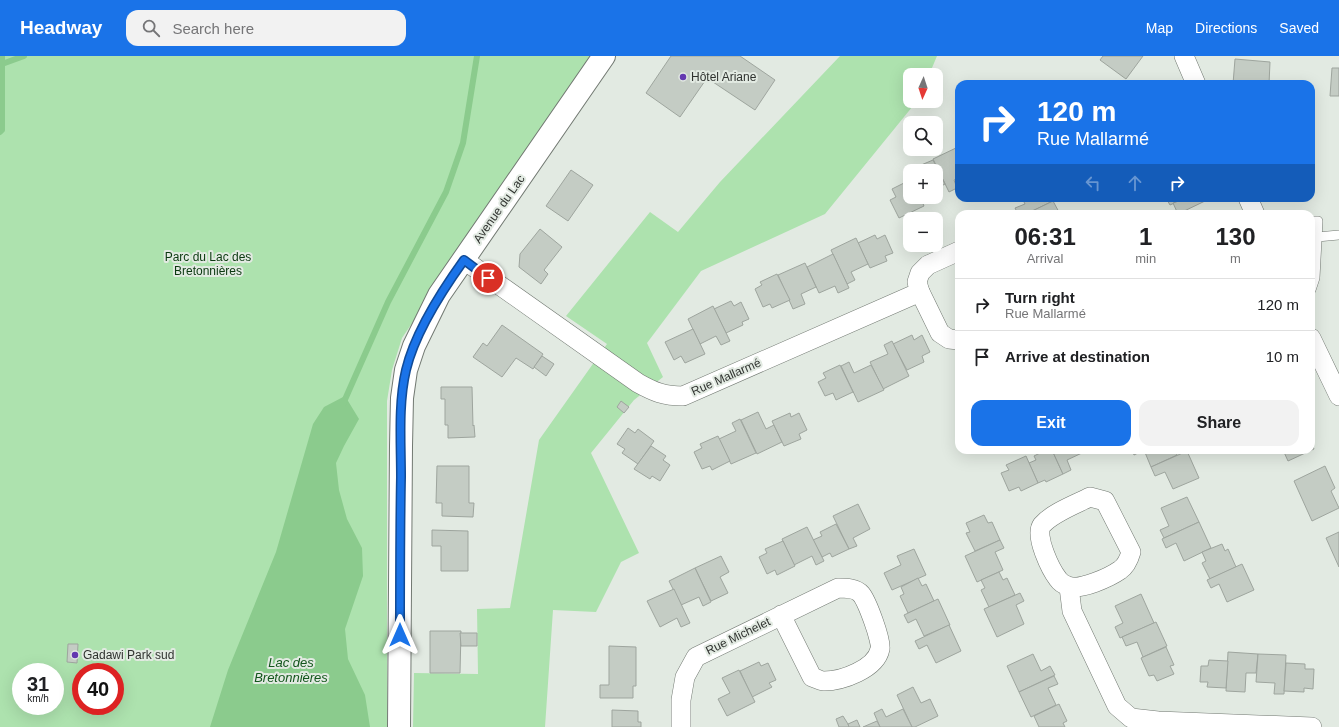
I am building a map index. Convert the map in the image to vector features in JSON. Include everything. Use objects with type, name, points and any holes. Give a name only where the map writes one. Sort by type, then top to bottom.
[{"type":"street","name":"Avenue du Lac","points":[[399,727],[402,398],[405,377],[414,346],[439,296],[604,56]]},
{"type":"street","points":[[1184,56],[1194,80]]},
{"type":"street","points":[[955,253],[928,265],[920,273],[917,282],[920,292],[940,333],[949,339],[955,340]]},
{"type":"street","name":"Rue Mallarmé","points":[[464,260],[638,383],[662,395],[672,396],[683,396],[920,292]]},
{"type":"street","points":[[1315,346],[1339,396]]},
{"type":"street","points":[[1090,497],[1105,501],[1131,552],[1128,561],[1120,570],[1085,586],[1069,587],[1058,580],[1042,549],[1039,534],[1042,526],[1057,514],[1090,497]]},
{"type":"street","points":[[1069,587],[1072,611],[1117,706],[1131,718],[1158,721],[1312,727]]},
{"type":"street","points":[[838,588],[852,588],[861,594],[880,635],[880,649],[875,660],[864,669],[843,678],[823,681],[812,677],[781,615],[838,588]]},
{"type":"street","name":"Rue Michelet","points":[[681,727],[681,700],[685,677],[696,657],[781,615]]},
{"type":"lane","points":[[1315,221],[1318,221],[1315,278]]},
{"type":"lane","points":[[1317,237],[1339,235]]},
{"type":"green space","name":"Parc du Lac des Bretonnières","points":[[0,56],[593,56],[402,338],[392,370],[387,401],[387,727],[0,727]]},
{"type":"green space","points":[[840,56],[937,56],[932,68],[903,68],[903,108],[911,108],[905,116],[903,116],[903,118],[825,214],[701,271],[647,343],[663,377],[634,400],[591,453],[639,553],[621,562],[596,612],[553,610],[545,727],[413,727],[414,673],[478,674],[477,609],[510,608],[539,440],[607,344],[566,316],[650,212],[678,232],[720,182]]},
{"type":"water","name":"Lac des Bretonnières","points":[[345,396],[359,419],[336,463],[339,490],[347,519],[362,548],[363,576],[345,629],[348,659],[365,695],[370,727],[210,727],[228,670],[276,552],[313,424],[324,407]]},
{"type":"building","points":[[671,56],[740,56],[775,80],[755,110],[707,78],[680,117],[646,93]]},
{"type":"building","points":[[1103,56],[1143,56],[1126,79],[1100,60]]},
{"type":"building","points":[[1235,59],[1270,62],[1269,80],[1233,80]]},
{"type":"building","points":[[1332,68],[1339,68],[1339,96],[1330,96]]},
{"type":"building","points":[[955,148],[955,189],[949,192],[943,180],[943,164],[935,164],[933,159],[943,156],[943,154]]},
{"type":"building","points":[[933,160],[935,164],[924,164]]},
{"type":"building","points":[[571,170],[593,185],[568,221],[546,206]]},
{"type":"building","points":[[903,184],[903,204],[923,204],[924,206],[912,212],[903,212],[903,216],[899,218],[890,200],[896,197],[892,189]]},
{"type":"building","points":[[1024,202],[1051,202],[1034,210],[1016,210],[1015,208],[1025,204]]},
{"type":"building","points":[[1054,202],[1058,210],[1034,210]]},
{"type":"building","points":[[1168,202],[1177,202],[1170,205]]},
{"type":"building","points":[[1203,202],[1186,210],[1176,210],[1173,203]]},
{"type":"building","points":[[540,229],[562,247],[544,270],[548,274],[541,284],[519,267],[520,254]]},
{"type":"building","points":[[875,235],[877,239],[885,235],[893,253],[885,256],[887,261],[870,268],[858,243]]},
{"type":"building","points":[[856,238],[868,264],[851,272],[855,280],[847,284],[831,250]]},
{"type":"building","points":[[833,254],[849,288],[838,293],[835,286],[819,293],[807,267]]},
{"type":"building","points":[[805,263],[816,287],[801,294],[805,304],[793,309],[778,275]]},
{"type":"building","points":[[777,274],[790,300],[772,308],[770,304],[763,307],[755,289],[762,285],[760,282]]},
{"type":"building","points":[[731,301],[734,306],[741,302],[749,319],[742,322],[743,325],[726,333],[714,309]]},
{"type":"building","points":[[713,306],[730,341],[721,345],[716,336],[700,344],[688,319]]},
{"type":"building","points":[[502,325],[543,354],[533,369],[516,358],[502,377],[473,357],[483,343],[487,346]]},
{"type":"building","points":[[693,329],[705,354],[685,363],[681,356],[674,360],[665,342]]},
{"type":"building","points":[[912,335],[914,340],[922,335],[930,352],[922,356],[924,362],[907,370],[893,344]]},
{"type":"building","points":[[892,341],[909,376],[883,389],[870,362],[888,354],[884,345]]},
{"type":"building","points":[[542,356],[554,364],[546,376],[534,367]]},
{"type":"building","points":[[849,362],[854,373],[871,365],[884,390],[858,402],[841,366]]},
{"type":"building","points":[[840,365],[853,392],[836,400],[833,393],[825,396],[818,382],[826,378],[823,373]]},
{"type":"building","points":[[441,387],[472,387],[473,426],[474,425],[475,437],[448,438],[448,425],[445,425],[445,399],[441,399]]},
{"type":"building","points":[[621,401],[629,407],[624,413],[617,407]]},
{"type":"building","points":[[758,412],[766,429],[774,425],[782,442],[757,454],[741,420]]},
{"type":"building","points":[[790,413],[791,417],[799,413],[807,430],[799,434],[801,439],[784,446],[772,421]]},
{"type":"building","points":[[740,419],[756,453],[731,464],[719,439],[736,431],[732,423]]},
{"type":"building","points":[[628,428],[635,433],[638,429],[654,441],[638,464],[622,453],[625,449],[617,444]]},
{"type":"building","points":[[718,436],[730,461],[712,470],[710,466],[702,469],[694,452],[702,448],[700,444]]},
{"type":"building","points":[[651,446],[666,456],[663,460],[670,465],[660,481],[652,476],[650,479],[634,469]]},
{"type":"building","points":[[1038,454],[1054,454],[1063,474],[1046,482],[1045,480],[1038,483],[1029,463],[1036,460],[1034,456]]},
{"type":"building","points":[[1054,454],[1080,454],[1067,460],[1071,470],[1063,474]]},
{"type":"building","points":[[1146,454],[1177,454],[1177,455],[1151,467]]},
{"type":"building","points":[[1180,454],[1188,454],[1199,478],[1173,489],[1165,472],[1155,476],[1151,467]]},
{"type":"building","points":[[1285,454],[1303,454],[1288,461]]},
{"type":"building","points":[[1026,456],[1038,483],[1021,491],[1019,487],[1009,491],[1001,473],[1009,470],[1006,465]]},
{"type":"building","points":[[437,466],[469,466],[469,503],[474,503],[473,517],[442,516],[442,503],[436,503]]},
{"type":"building","points":[[1325,466],[1335,488],[1331,491],[1339,508],[1312,521],[1294,481]]},
{"type":"building","points":[[1187,497],[1199,522],[1164,538],[1160,530],[1169,526],[1161,508]]},
{"type":"building","points":[[858,504],[870,529],[853,538],[857,546],[849,549],[833,516]]},
{"type":"building","points":[[984,515],[988,523],[992,522],[1000,540],[975,551],[966,533],[970,532],[966,523]]},
{"type":"building","points":[[1199,522],[1211,548],[1184,561],[1176,543],[1166,548],[1162,539]]},
{"type":"building","points":[[836,524],[849,549],[832,557],[830,553],[822,557],[813,540],[822,536],[820,532]]},
{"type":"building","points":[[807,527],[824,561],[816,565],[812,556],[794,565],[782,539]]},
{"type":"building","points":[[432,530],[468,531],[468,571],[441,571],[441,546],[432,546]]},
{"type":"building","points":[[1339,532],[1339,567],[1326,538]]},
{"type":"building","points":[[1000,540],[1004,548],[995,552],[1003,570],[977,582],[965,556]]},
{"type":"building","points":[[783,541],[795,566],[777,575],[775,570],[767,574],[759,557],[767,553],[765,549]]},
{"type":"building","points":[[1222,544],[1225,551],[1228,549],[1236,567],[1210,579],[1202,563],[1206,561],[1202,552]]},
{"type":"building","points":[[914,549],[926,575],[892,590],[884,573],[901,565],[897,556]]},
{"type":"building","points":[[721,556],[729,572],[720,577],[728,593],[711,601],[695,568]]},
{"type":"building","points":[[1242,564],[1254,590],[1227,602],[1219,584],[1211,588],[1207,580]]},
{"type":"building","points":[[695,568],[711,602],[703,606],[699,597],[681,605],[669,581]]},
{"type":"building","points":[[999,572],[1003,580],[1007,578],[1015,595],[989,607],[981,590],[985,588],[981,580]]},
{"type":"building","points":[[918,578],[922,586],[926,584],[934,601],[908,613],[900,596],[904,594],[901,587]]},
{"type":"building","points":[[674,589],[690,623],[681,627],[677,618],[660,627],[647,601]]},
{"type":"building","points":[[1020,593],[1024,601],[1016,605],[1024,624],[997,637],[984,609]]},
{"type":"building","points":[[1141,594],[1154,623],[1120,638],[1115,627],[1123,623],[1115,606]]},
{"type":"building","points":[[938,599],[950,625],[924,636],[916,619],[908,623],[904,615]]},
{"type":"building","points":[[1156,622],[1167,646],[1143,657],[1137,642],[1126,646],[1122,637]]},
{"type":"building","points":[[949,625],[961,651],[936,663],[927,645],[919,649],[915,641]]},
{"type":"building","points":[[430,631],[461,631],[460,673],[430,673]]},
{"type":"building","points":[[460,633],[477,633],[477,646],[461,646]]},
{"type":"building","points":[[68,644],[78,644],[77,663],[67,662]]},
{"type":"building","points":[[609,646],[636,647],[636,686],[633,686],[633,698],[600,698],[600,685],[609,685]]},
{"type":"building","points":[[1166,647],[1174,665],[1170,666],[1174,674],[1157,681],[1154,675],[1149,676],[1141,658]]},
{"type":"building","points":[[1228,652],[1258,654],[1256,673],[1246,673],[1245,692],[1226,691]]},
{"type":"building","points":[[1033,654],[1041,671],[1050,666],[1055,675],[1019,692],[1007,666]]},
{"type":"building","points":[[1258,654],[1286,655],[1284,694],[1274,694],[1275,683],[1256,682]]},
{"type":"building","points":[[1209,660],[1228,661],[1226,688],[1207,687],[1208,682],[1200,682],[1201,666],[1208,666]]},
{"type":"building","points":[[759,662],[761,666],[768,663],[776,680],[769,683],[772,687],[752,697],[740,671]]},
{"type":"building","points":[[1286,663],[1305,664],[1305,669],[1314,669],[1313,689],[1304,688],[1304,692],[1284,691]]},
{"type":"building","points":[[739,670],[755,702],[727,716],[718,699],[730,693],[722,678]]},
{"type":"building","points":[[1054,676],[1058,684],[1048,688],[1056,705],[1031,717],[1019,692]]},
{"type":"building","points":[[913,687],[921,703],[930,699],[938,716],[915,727],[912,727],[897,695]]},
{"type":"building","points":[[1059,704],[1067,721],[1063,723],[1065,727],[1039,727],[1034,716]]},
{"type":"building","points":[[882,709],[886,717],[903,709],[912,727],[880,727],[874,713]]},
{"type":"building","points":[[612,710],[638,711],[638,722],[641,722],[641,727],[612,727]]},
{"type":"building","points":[[843,716],[849,727],[839,727],[836,719]]},
{"type":"building","points":[[857,720],[860,727],[849,727],[848,724]]},
{"type":"building","points":[[877,721],[880,727],[863,727]]},
{"type":"waterway","points":[[0,132],[2,130],[2,56]]},
{"type":"waterway","points":[[2,64],[24,56]]},
{"type":"waterway","points":[[343,404],[388,302],[446,192],[463,143],[477,56]]},
{"type":"place","name":"Hôtel Ariane","points":[[683,77]]},
{"type":"place","name":"Gadawi Park sud","points":[[75,655]]},
{"type":"route","points":[[400,635],[402,398],[406,370],[414,346],[439,296],[464,260],[488,278]]}]
